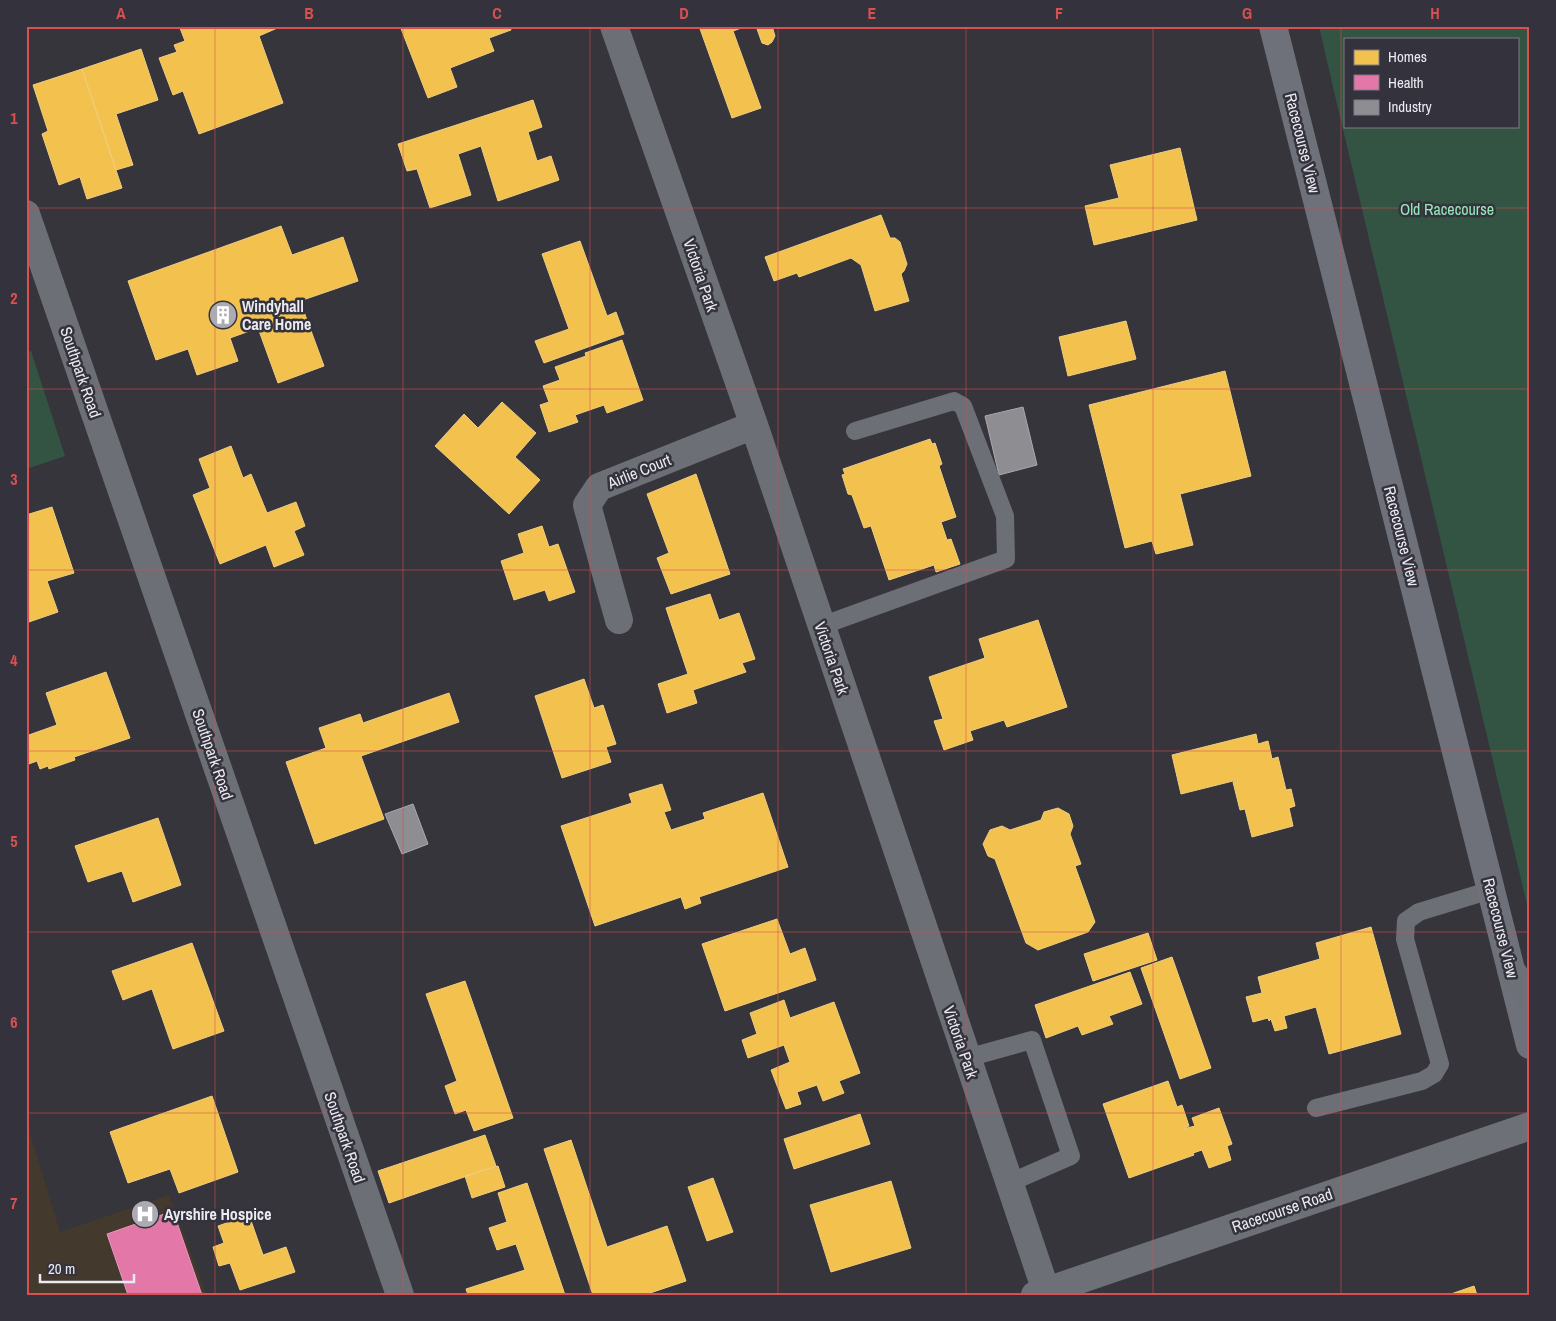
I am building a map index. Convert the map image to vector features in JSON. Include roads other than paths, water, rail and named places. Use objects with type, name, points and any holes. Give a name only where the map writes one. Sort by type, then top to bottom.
[{"type":"main road","points":[[1511,970],[1530,998]]},
{"type":"main road","name":"Racecourse Road","points":[[1040,1293],[1530,1126]]},
{"type":"street","name":"Victoria Park","points":[[614,26],[754,425],[967,1058],[1009,1183],[1040,1293]]},
{"type":"street","name":"Racecourse View","points":[[1273,26],[1530,1045]]},
{"type":"street","name":"Southpark Road","points":[[26,214],[400,1295]]},
{"type":"street","name":"Airlie Court","points":[[619,620],[587,505],[600,486],[754,425]]},
{"type":"lane","points":[[821,626],[1006,559],[1005,516],[963,406],[954,401],[855,431]]},
{"type":"lane","points":[[1316,1108],[1422,1081],[1434,1074],[1440,1064],[1405,939],[1406,921],[1419,912],[1491,890]]},
{"type":"lane","points":[[967,1058],[1032,1040],[1071,1156],[1009,1183]]},
{"type":"place","name":"Windyhall Care Home","points":[[223,315]]},
{"type":"place","name":"Ayrshire Hospice","points":[[145,1214]]},
{"type":"park label","name":"Old Racecourse","points":[[1447,209]]}]
